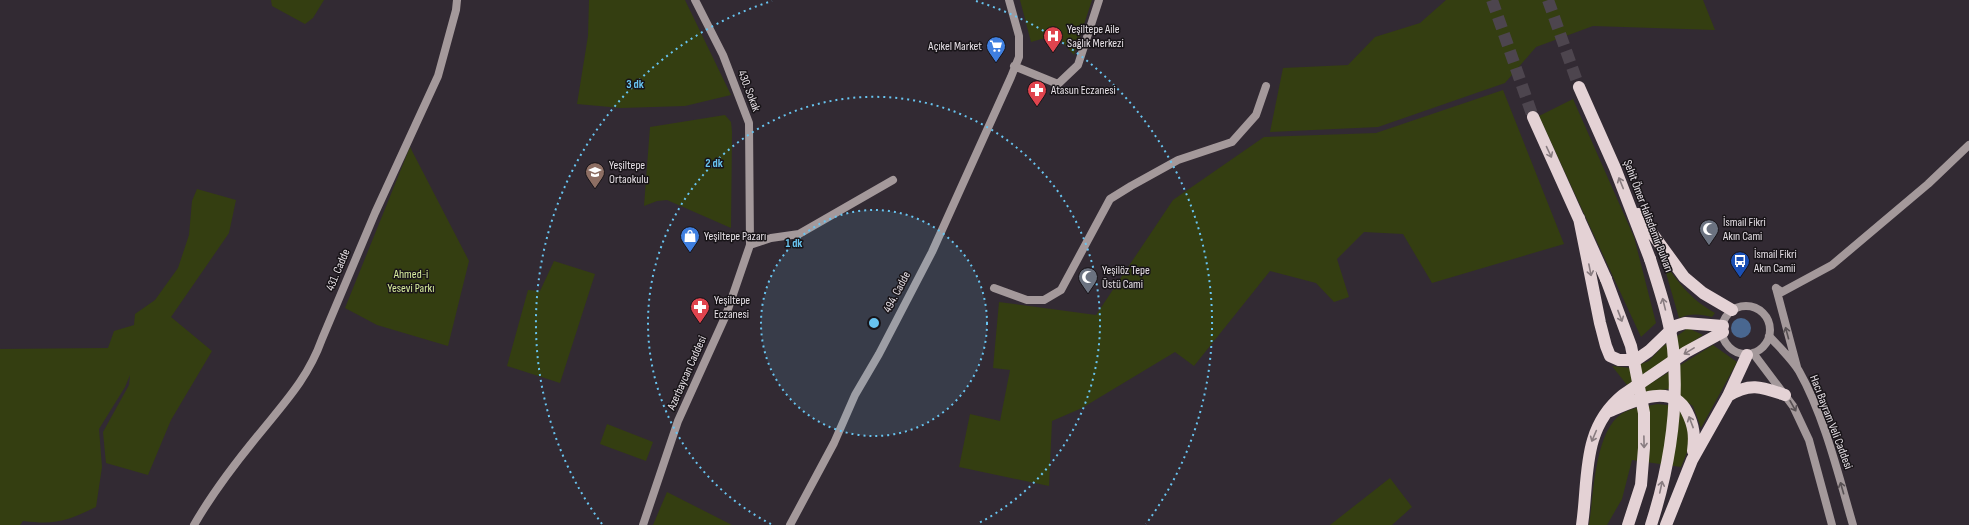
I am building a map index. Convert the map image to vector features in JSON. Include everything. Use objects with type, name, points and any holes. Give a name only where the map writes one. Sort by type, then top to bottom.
[{"type":"highway","name":"Şehit Ömer Halisdemir Bulvarı","points":[[1579,87],[1628,201],[1650,259],[1668,321],[1675,378],[1674,421],[1665,471],[1651,525]]},
{"type":"highway","points":[[1533,117],[1606,279],[1632,346],[1644,412],[1644,448],[1641,486],[1628,525]]},
{"type":"highway","points":[[1628,201],[1684,277],[1703,293],[1732,310]]},
{"type":"highway","points":[[1579,218],[1600,323],[1610,356],[1619,360],[1636,360],[1649,352],[1675,326],[1685,323],[1723,329]]},
{"type":"highway","points":[[1582,525],[1590,444],[1604,414],[1613,403],[1623,395],[1723,329]]},
{"type":"highway","points":[[1666,525],[1692,460],[1750,354]]},
{"type":"highway","points":[[1728,396],[1740,388],[1753,387],[1786,394]]},
{"type":"highway","points":[[1604,414],[1630,403],[1657,395],[1671,396],[1684,405],[1693,423],[1695,435],[1692,460]]},
{"type":"street","name":"431. Cadde","points":[[194,525],[204,507],[240,457],[304,379],[315,360],[322,339],[375,213],[438,76],[456,10],[457,0]]},
{"type":"street","name":"430. Sokak","points":[[695,0],[723,55],[749,123],[750,245]]},
{"type":"street","name":"494. Cadde","points":[[790,525],[834,443],[855,395],[879,354],[932,252],[1011,77],[1014,66],[1019,57],[1018,36],[1009,0]]},
{"type":"street","points":[[1014,66],[1058,84],[1078,65],[1100,0]]},
{"type":"street","points":[[994,288],[1027,300],[1044,300],[1061,290],[1110,199],[1178,160],[1232,142],[1256,115],[1266,86]]},
{"type":"street","points":[[1798,370],[1776,288],[1782,292],[1832,265],[1928,184],[1969,145]]},
{"type":"street","points":[[750,245],[771,238],[799,234],[893,180]]},
{"type":"street","name":"Azerbaycan Caddesi","points":[[643,525],[678,422],[726,315],[750,245]]},
{"type":"street","points":[[1745,307],[1760,312],[1769,324],[1769,336],[1765,346],[1750,354],[1739,353],[1731,349],[1724,338],[1723,329],[1727,314],[1732,310],[1745,307]]},
{"type":"street","name":"Hacı Bayram Veli Caddesi","points":[[1769,336],[1798,370],[1813,402],[1833,458],[1853,525]]},
{"type":"street","points":[[1750,354],[1786,394],[1793,406],[1809,440],[1832,525]]},
{"type":"green space","points":[[271,0],[324,0],[313,18],[305,24],[272,6]]},
{"type":"green space","points":[[589,0],[685,0],[731,95],[685,106],[621,108],[577,104],[588,36]]},
{"type":"green space","points":[[1020,0],[1092,0],[1074,55],[1056,35],[1031,42]]},
{"type":"green space","points":[[1446,0],[1703,0],[1715,30],[1593,26],[1536,47],[1505,83],[1378,127],[1270,132],[1283,68],[1348,65],[1375,37],[1420,23]]},
{"type":"green space","points":[[1503,90],[1564,244],[1432,283],[1403,234],[1364,232],[1337,259],[1349,297],[1334,302],[1316,283],[1270,271],[1194,366],[1175,352],[1082,408],[1052,421],[1049,486],[959,467],[970,414],[1000,421],[1010,370],[993,368],[999,302],[1096,315],[1173,200],[1264,137],[1376,133]]},
{"type":"green space","points":[[1573,99],[1634,237],[1656,323],[1641,337],[1539,116]]},
{"type":"green space","points":[[725,115],[731,122],[732,132],[731,228],[667,200],[657,201],[644,206],[650,127]]},
{"type":"green space","name":"Ahmed-i Yesevi Parkı","points":[[410,147],[469,261],[448,346],[377,325],[345,308]]},
{"type":"green space","points":[[197,189],[236,200],[229,233],[171,317],[212,351],[171,420],[148,475],[106,463],[103,432],[129,385],[130,375],[125,387],[99,429],[102,467],[96,507],[77,516],[61,521],[23,521],[20,525],[0,525],[0,349],[108,348],[114,331],[134,325],[135,314],[155,300],[178,268],[189,235],[192,201]]},
{"type":"green space","points":[[1662,259],[1691,296],[1715,313],[1712,317],[1696,314],[1679,318]]},
{"type":"green space","points":[[554,261],[595,274],[560,383],[507,366],[528,290],[540,291]]},
{"type":"green space","points":[[1688,328],[1703,335],[1627,385],[1612,366],[1631,368],[1649,361],[1662,347]]},
{"type":"green space","points":[[1713,345],[1737,362],[1701,428],[1693,406],[1668,389],[1630,396]]},
{"type":"green space","points":[[1657,404],[1677,406],[1689,430],[1690,442],[1681,467],[1632,460],[1622,499],[1607,525],[1589,525],[1598,462],[1602,445],[1608,430],[1616,418],[1627,411]]},
{"type":"green space","points":[[607,424],[653,442],[646,461],[600,444]]},
{"type":"green space","points":[[1390,478],[1412,507],[1392,525],[1330,525]]},
{"type":"green space","points":[[667,492],[732,525],[653,525]]},
{"type":"water","points":[[1737,318],[1745,318],[1751,324],[1751,332],[1745,338],[1737,338],[1731,332],[1731,324]]},
{"type":"tunnel","points":[[1492,0],[1533,117]]},
{"type":"tunnel","points":[[1548,0],[1579,87]]},
{"type":"place","name":"Yeşiltepe Aile Sağlık Merkezi","points":[[1053,53]]},
{"type":"place","name":"Açıkel Market","points":[[996,63]]},
{"type":"place","name":"Atasun Eczanesi","points":[[1037,107]]},
{"type":"place","name":"Yeşiltepe Ortaokulu","points":[[595,189]]},
{"type":"place","name":"İsmail Fikri Akın Cami","points":[[1709,246]]},
{"type":"place","name":"Yeşiltepe Pazarı","points":[[690,253]]},
{"type":"place","name":"İsmail Fikri Akın Camii","points":[[1740,278]]},
{"type":"place","name":"Yeşilöz Tepe Üstü Cami","points":[[1088,294]]},
{"type":"place","name":"Yeşiltepe Eczanesi","points":[[700,324]]}]
